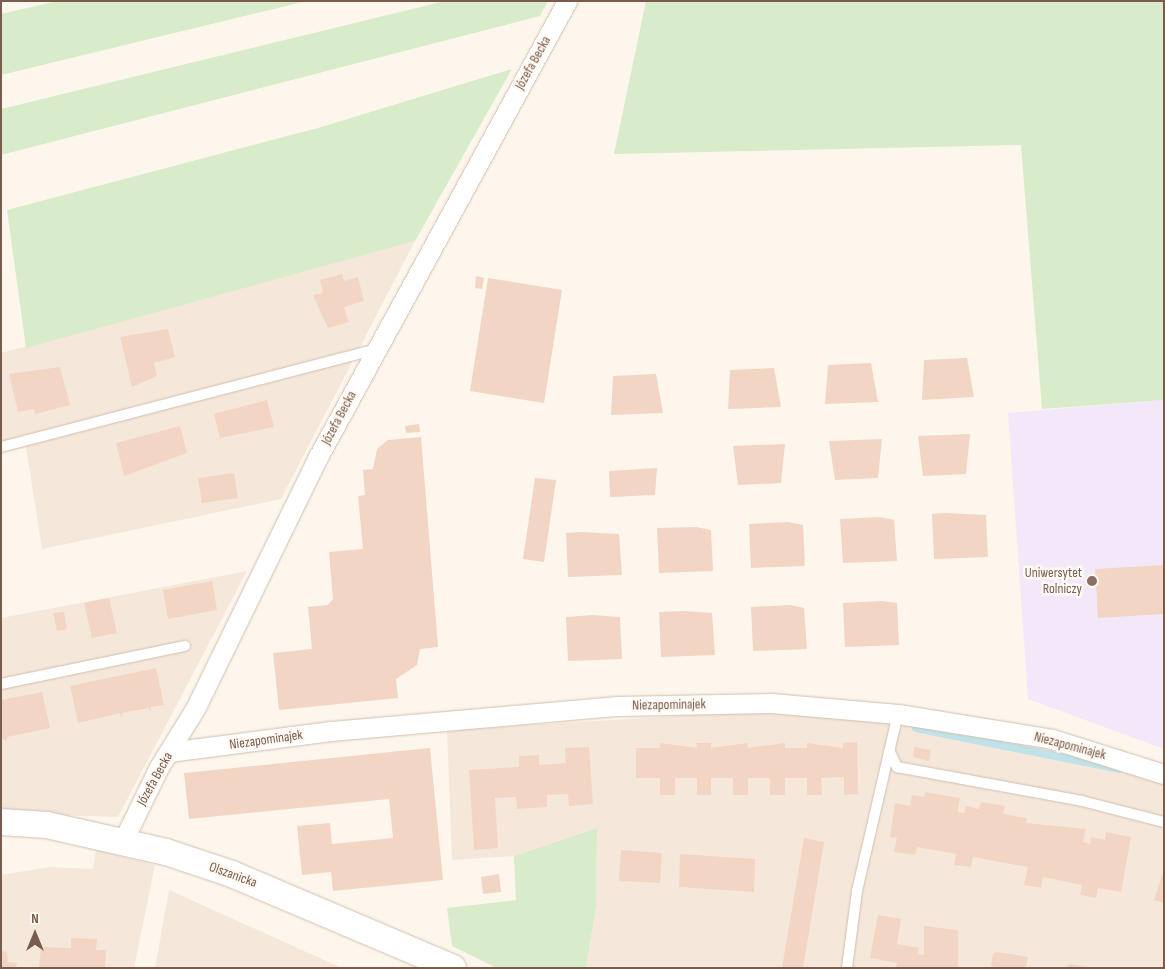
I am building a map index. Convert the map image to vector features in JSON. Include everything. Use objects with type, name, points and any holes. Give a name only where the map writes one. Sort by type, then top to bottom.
[{"type":"street","name":"Józefa Becka","points":[[123,841],[376,349],[567,1]]},
{"type":"street","name":"Niezapominajek","points":[[169,752],[331,731],[618,706],[772,703],[898,714],[1052,739],[1164,774]]},
{"type":"street","name":"Olszanicka","points":[[1,822],[123,841],[232,874],[453,968]]},
{"type":"lane","points":[[1,447],[376,349]]},
{"type":"lane","points":[[1,684],[185,646]]},
{"type":"lane","points":[[847,968],[857,891],[898,714]]},
{"type":"lane","points":[[890,752],[897,767],[1082,801],[1164,822]]},
{"type":"shaded area","points":[[415,241],[281,499],[42,549],[26,447],[1,453],[1,353]]},
{"type":"shaded area","name":"Uniwersytet Rolniczy","points":[[1164,400],[1164,749],[1028,699],[1008,413]]},
{"type":"shaded area","points":[[247,571],[118,817],[1,813],[1,618]]},
{"type":"shaded area","points":[[746,712],[874,719],[1055,750],[1164,781],[1164,968],[586,968],[596,907],[597,828],[514,856],[452,860],[447,730]]},
{"type":"shaded area","points":[[96,850],[155,865],[134,968],[1,968],[1,875],[49,867],[93,869]]},
{"type":"shaded area","points":[[169,890],[342,968],[155,968]]},
{"type":"green space","points":[[58,1],[307,1],[1,75],[1,14]]},
{"type":"green space","points":[[445,1],[548,1],[540,16],[1,155],[1,109]]},
{"type":"green space","points":[[646,1],[1164,1],[1164,400],[1042,409],[1021,145],[614,154]]},
{"type":"green space","points":[[512,69],[415,241],[26,348],[7,210],[318,128]]},
{"type":"green space","points":[[597,828],[596,907],[586,968],[497,968],[452,946],[447,908],[516,900],[514,856]]},
{"type":"building","points":[[342,274],[344,281],[358,277],[364,301],[344,307],[349,322],[328,328],[313,295],[323,293],[320,280]]},
{"type":"building","points":[[476,276],[484,278],[482,289],[475,288]]},
{"type":"building","points":[[488,278],[562,290],[544,403],[470,391]]},
{"type":"building","points":[[168,329],[175,357],[154,363],[157,376],[132,387],[120,337]]},
{"type":"building","points":[[967,358],[974,397],[922,400],[924,360]]},
{"type":"building","points":[[871,363],[878,402],[825,404],[828,365]]},
{"type":"building","points":[[60,367],[70,405],[35,414],[34,409],[18,412],[9,374]]},
{"type":"building","points":[[774,368],[781,407],[728,409],[730,370]]},
{"type":"building","points":[[656,374],[663,413],[611,415],[613,376]]},
{"type":"building","points":[[267,400],[274,427],[220,438],[214,414]]},
{"type":"building","points":[[419,424],[420,432],[406,433],[405,426]]},
{"type":"building","points":[[180,426],[187,453],[124,476],[116,443]]},
{"type":"building","points":[[970,434],[966,474],[923,476],[918,436]]},
{"type":"building","points":[[421,437],[438,647],[420,649],[417,665],[396,679],[398,698],[279,710],[273,653],[312,649],[308,607],[328,605],[333,599],[329,552],[363,549],[358,496],[365,495],[363,470],[373,469],[377,449],[388,440]]},
{"type":"building","points":[[882,439],[878,478],[835,480],[829,441]]},
{"type":"building","points":[[785,444],[781,483],[738,485],[733,446]]},
{"type":"building","points":[[657,468],[655,495],[610,497],[609,471]]},
{"type":"building","points":[[234,473],[238,498],[202,503],[198,478]]},
{"type":"building","points":[[535,478],[556,480],[544,562],[523,559]]},
{"type":"building","points":[[932,514],[986,515],[988,557],[934,559]]},
{"type":"building","points":[[880,517],[894,520],[897,561],[843,563],[840,519]]},
{"type":"building","points":[[788,522],[803,525],[805,566],[751,568],[749,524]]},
{"type":"building","points":[[696,527],[711,530],[713,571],[659,573],[657,528]]},
{"type":"building","points":[[566,533],[619,534],[622,575],[568,577]]},
{"type":"building","points":[[1164,565],[1164,614],[1098,618],[1095,569]]},
{"type":"building","points":[[212,581],[217,610],[168,619],[163,590]]},
{"type":"building","points":[[109,598],[117,633],[92,638],[84,603]]},
{"type":"building","points":[[882,601],[897,603],[899,645],[845,647],[843,603]]},
{"type":"building","points":[[790,605],[804,608],[807,649],[753,651],[751,607]]},
{"type":"building","points":[[64,612],[67,629],[57,631],[53,613]]},
{"type":"building","points":[[659,612],[712,613],[715,655],[661,657]]},
{"type":"building","points":[[593,615],[620,617],[622,659],[568,661],[566,617]]},
{"type":"building","points":[[156,668],[164,705],[151,707],[151,712],[149,708],[122,713],[122,718],[120,713],[78,723],[70,686]]},
{"type":"building","points":[[42,692],[50,728],[7,737],[7,741],[1,738],[1,700]]},
{"type":"building","points":[[857,742],[858,794],[844,795],[844,777],[821,778],[822,795],[807,795],[807,778],[785,778],[785,795],[770,795],[770,778],[748,778],[748,795],[733,795],[733,778],[711,778],[711,795],[697,795],[697,778],[675,778],[675,795],[660,795],[660,778],[636,778],[636,748],[660,748],[660,743],[697,748],[696,743],[711,743],[711,748],[748,743],[747,748],[785,743],[785,748],[807,748],[807,743],[843,748],[843,743]]},
{"type":"building","points":[[589,747],[593,804],[569,806],[568,794],[547,795],[547,807],[517,809],[516,797],[495,798],[498,848],[474,850],[469,770],[519,767],[519,756],[539,755],[539,765],[566,763],[565,748]]},
{"type":"building","points":[[914,747],[931,750],[929,761],[913,757]]},
{"type":"building","points":[[430,748],[443,880],[333,891],[331,872],[302,875],[297,826],[330,823],[332,844],[393,838],[389,799],[189,819],[184,773]]},
{"type":"building","points":[[925,792],[960,798],[958,812],[964,813],[966,806],[979,809],[981,802],[1005,806],[1003,814],[1027,818],[1026,823],[1086,829],[1083,842],[1090,844],[1091,837],[1105,840],[1106,832],[1131,837],[1121,892],[1098,888],[1096,898],[1080,895],[1082,885],[1043,877],[1041,888],[1024,885],[1028,867],[973,857],[971,867],[954,865],[956,854],[917,847],[915,855],[894,852],[897,838],[890,837],[895,803],[910,806],[912,795],[924,797]]},
{"type":"building","points":[[804,838],[824,842],[803,968],[782,968]]},
{"type":"building","points":[[621,850],[662,853],[660,883],[619,881]]},
{"type":"building","points":[[680,854],[755,859],[754,892],[679,887]]},
{"type":"building","points":[[1164,872],[1164,903],[1154,900]]},
{"type":"building","points":[[499,874],[501,892],[483,894],[481,877]]},
{"type":"building","points":[[878,915],[901,919],[897,944],[919,948],[918,954],[924,955],[924,926],[958,930],[958,968],[896,968],[897,963],[870,958]]},
{"type":"building","points":[[71,938],[97,939],[96,950],[106,950],[105,968],[39,968],[41,947],[71,948]]},
{"type":"building","points":[[1,951],[7,952],[8,962],[17,963],[16,968],[1,968]]},
{"type":"building","points":[[998,952],[1028,957],[1026,968],[995,968],[991,965],[993,953]]},
{"type":"building","points":[[1070,964],[1086,967],[1086,968],[1064,968]]},
{"type":"waterway","points":[[916,728],[1119,769]]},
{"type":"place","name":"Uniwersytet Rolniczy","points":[[1092,581]]}]
